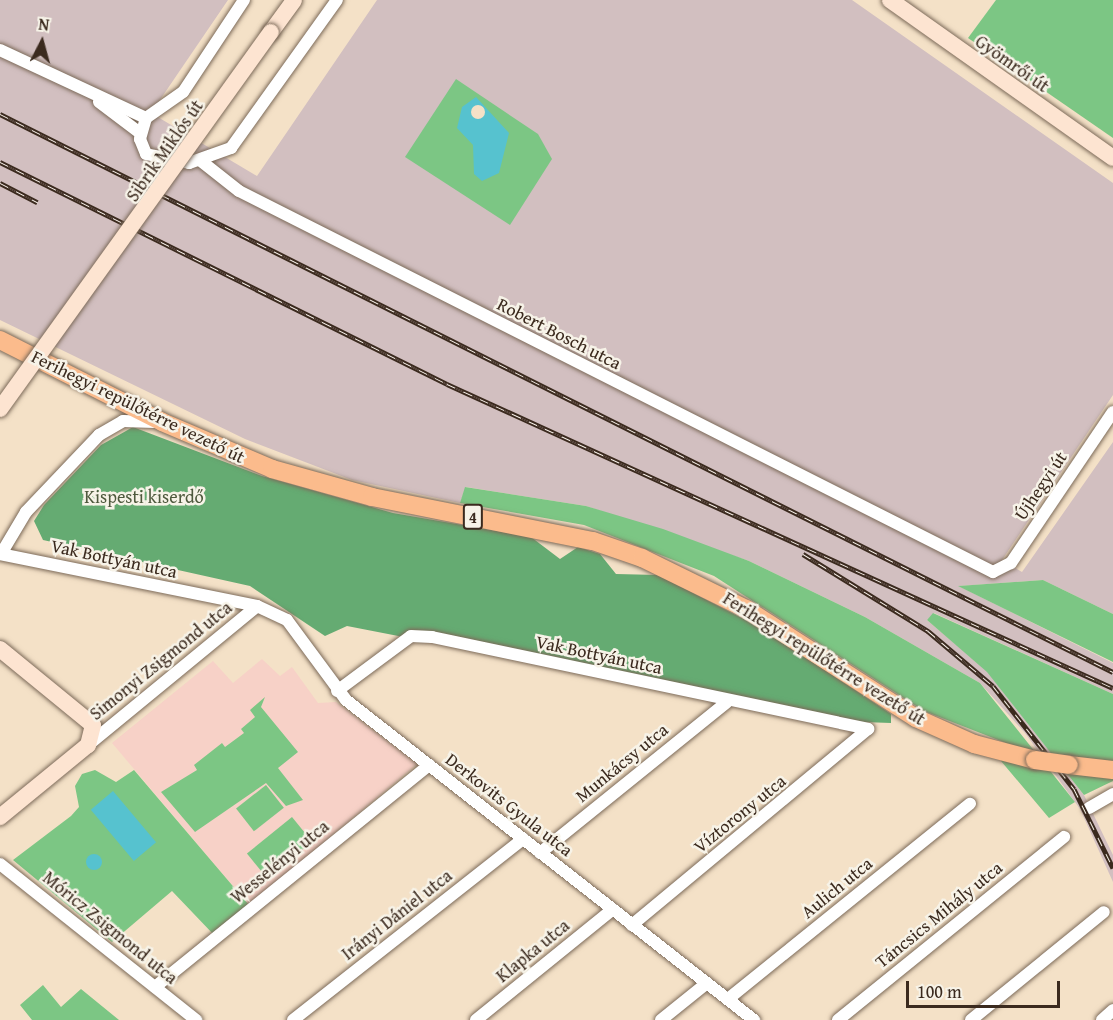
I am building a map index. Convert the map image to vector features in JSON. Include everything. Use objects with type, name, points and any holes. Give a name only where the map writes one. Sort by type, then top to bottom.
[{"type":"main road","name":"Sibrik Miklós út","points":[[0,409],[294,0]]},
{"type":"main road","name":"Gyömrői út","points":[[890,0],[1113,158]]},
{"type":"main road","name":"Ferihegyi repülőtérre vezető út","points":[[0,340],[162,422],[309,481],[573,537],[642,558],[746,609],[879,698],[974,744],[1035,760],[1113,770]]},
{"type":"main road","name":"Simonyi Zsigmond utca","points":[[0,649],[91,719],[88,745],[0,817]]},
{"type":"street","points":[[140,139],[146,118],[183,92],[244,0]]},
{"type":"street","points":[[225,178],[228,150],[337,0]]},
{"type":"street","points":[[0,50],[94,96],[146,118]]},
{"type":"street","points":[[94,96],[159,158],[201,161],[228,150]]},
{"type":"street","name":"Robert Bosch utca","points":[[201,161],[239,191],[993,572]]},
{"type":"street","name":"Újhegyi út","points":[[993,572],[1011,563],[1113,412]]},
{"type":"street","points":[[0,554],[26,512],[99,435],[123,421],[162,422]]},
{"type":"street","name":"Vak Bottyán utca","points":[[0,554],[257,606]]},
{"type":"street","name":"Derkovits Gyula utca","points":[[257,606],[301,635],[337,691],[754,1020]]},
{"type":"street","name":"Simonyi Zsigmond utca","points":[[88,745],[257,606]]},
{"type":"street","name":"Vak Bottyán utca","points":[[337,691],[411,636],[432,637],[727,702],[868,729]]},
{"type":"street","name":"Munkácsy utca","points":[[540,853],[727,702]]},
{"type":"street","name":"Víztorony utca","points":[[632,925],[868,729]]},
{"type":"street","name":"Wesselényi utca","points":[[155,987],[429,765]]},
{"type":"street","points":[[1089,808],[1113,794]]},
{"type":"street","name":"Aulich utca","points":[[728,999],[970,804]]},
{"type":"street","name":"Táncsics Mihály utca","points":[[838,1020],[1064,837]]},
{"type":"street","name":"Irányi Dániel utca","points":[[293,1020],[523,839]]},
{"type":"street","name":"Móricz Zsigmond utca","points":[[0,864],[196,1020]]},
{"type":"street","name":"Klapka utca","points":[[476,1020],[613,909]]},
{"type":"street","points":[[971,1020],[1104,912]]},
{"type":"street","points":[[661,1020],[707,983]]},
{"type":"street","points":[[1102,1020],[1113,1010]]},
{"type":"shaded area","points":[[0,0],[228,0],[151,113],[257,176],[377,0],[852,0],[1113,183],[1113,395],[1002,560],[1022,572],[1113,442],[1113,614],[1043,580],[959,586],[1113,663],[1113,694],[934,613],[927,620],[987,671],[1084,795],[1113,855],[1113,882],[1080,809],[1025,733],[980,683],[865,617],[749,561],[586,506],[466,487],[460,503],[352,480],[245,439],[0,320]]},
{"type":"shaded area","points":[[262,659],[280,676],[292,667],[318,703],[336,702],[417,764],[249,905],[112,743],[213,661],[233,683]]},
{"type":"green space","points":[[996,0],[1113,0],[1113,138],[968,38]]},
{"type":"green space","points":[[456,79],[538,134],[552,159],[510,225],[405,157]]},
{"type":"green space","name":"Kispesti kiserdő","points":[[133,427],[262,476],[393,513],[531,537],[560,559],[578,547],[600,554],[616,574],[658,575],[763,629],[891,714],[891,723],[835,721],[347,626],[325,636],[250,586],[43,540],[34,521],[44,505],[101,445]]},
{"type":"green space","points":[[465,487],[586,506],[663,529],[749,561],[865,617],[980,683],[1075,802],[1049,818],[1001,761],[1006,743],[924,711],[714,576],[584,525],[460,503]]},
{"type":"green space","points":[[1043,580],[1113,614],[1113,662],[958,586]]},
{"type":"green space","points":[[933,613],[1113,694],[1113,781],[1084,795],[987,672],[927,620]]},
{"type":"green space","points":[[265,697],[261,707],[298,752],[278,768],[303,800],[286,806],[266,783],[195,832],[161,792],[197,770],[194,765],[222,743],[225,747],[244,733],[241,729],[255,717],[250,710]]},
{"type":"green space","points":[[95,770],[116,782],[134,770],[249,905],[214,935],[172,891],[112,942],[13,860],[71,816],[79,807],[75,786],[82,774]]},
{"type":"green space","points":[[266,785],[284,808],[254,831],[236,808]]},
{"type":"green space","points":[[292,817],[312,842],[267,878],[247,854]]},
{"type":"green space","points":[[43,985],[61,1007],[81,989],[119,1020],[32,1020],[20,1005]]},
{"type":"water","points":[[476,97],[509,133],[499,173],[482,181],[474,174],[473,145],[457,128],[462,107]]},
{"type":"water","points":[[113,791],[156,842],[134,861],[91,810]]},
{"type":"water","points":[[94,854],[102,862],[94,870],[86,862]]},
{"type":"pier","points":[[478,105],[483,107],[485,112],[483,117],[478,119],[473,117],[471,112],[473,107]]},
{"type":"railway","points":[[0,114],[1113,672]]},
{"type":"railway","points":[[0,162],[447,384],[1113,688]]},
{"type":"railway","points":[[0,183],[37,202]]},
{"type":"railway","points":[[803,554],[928,631],[993,686],[1074,789],[1113,868]]}]
